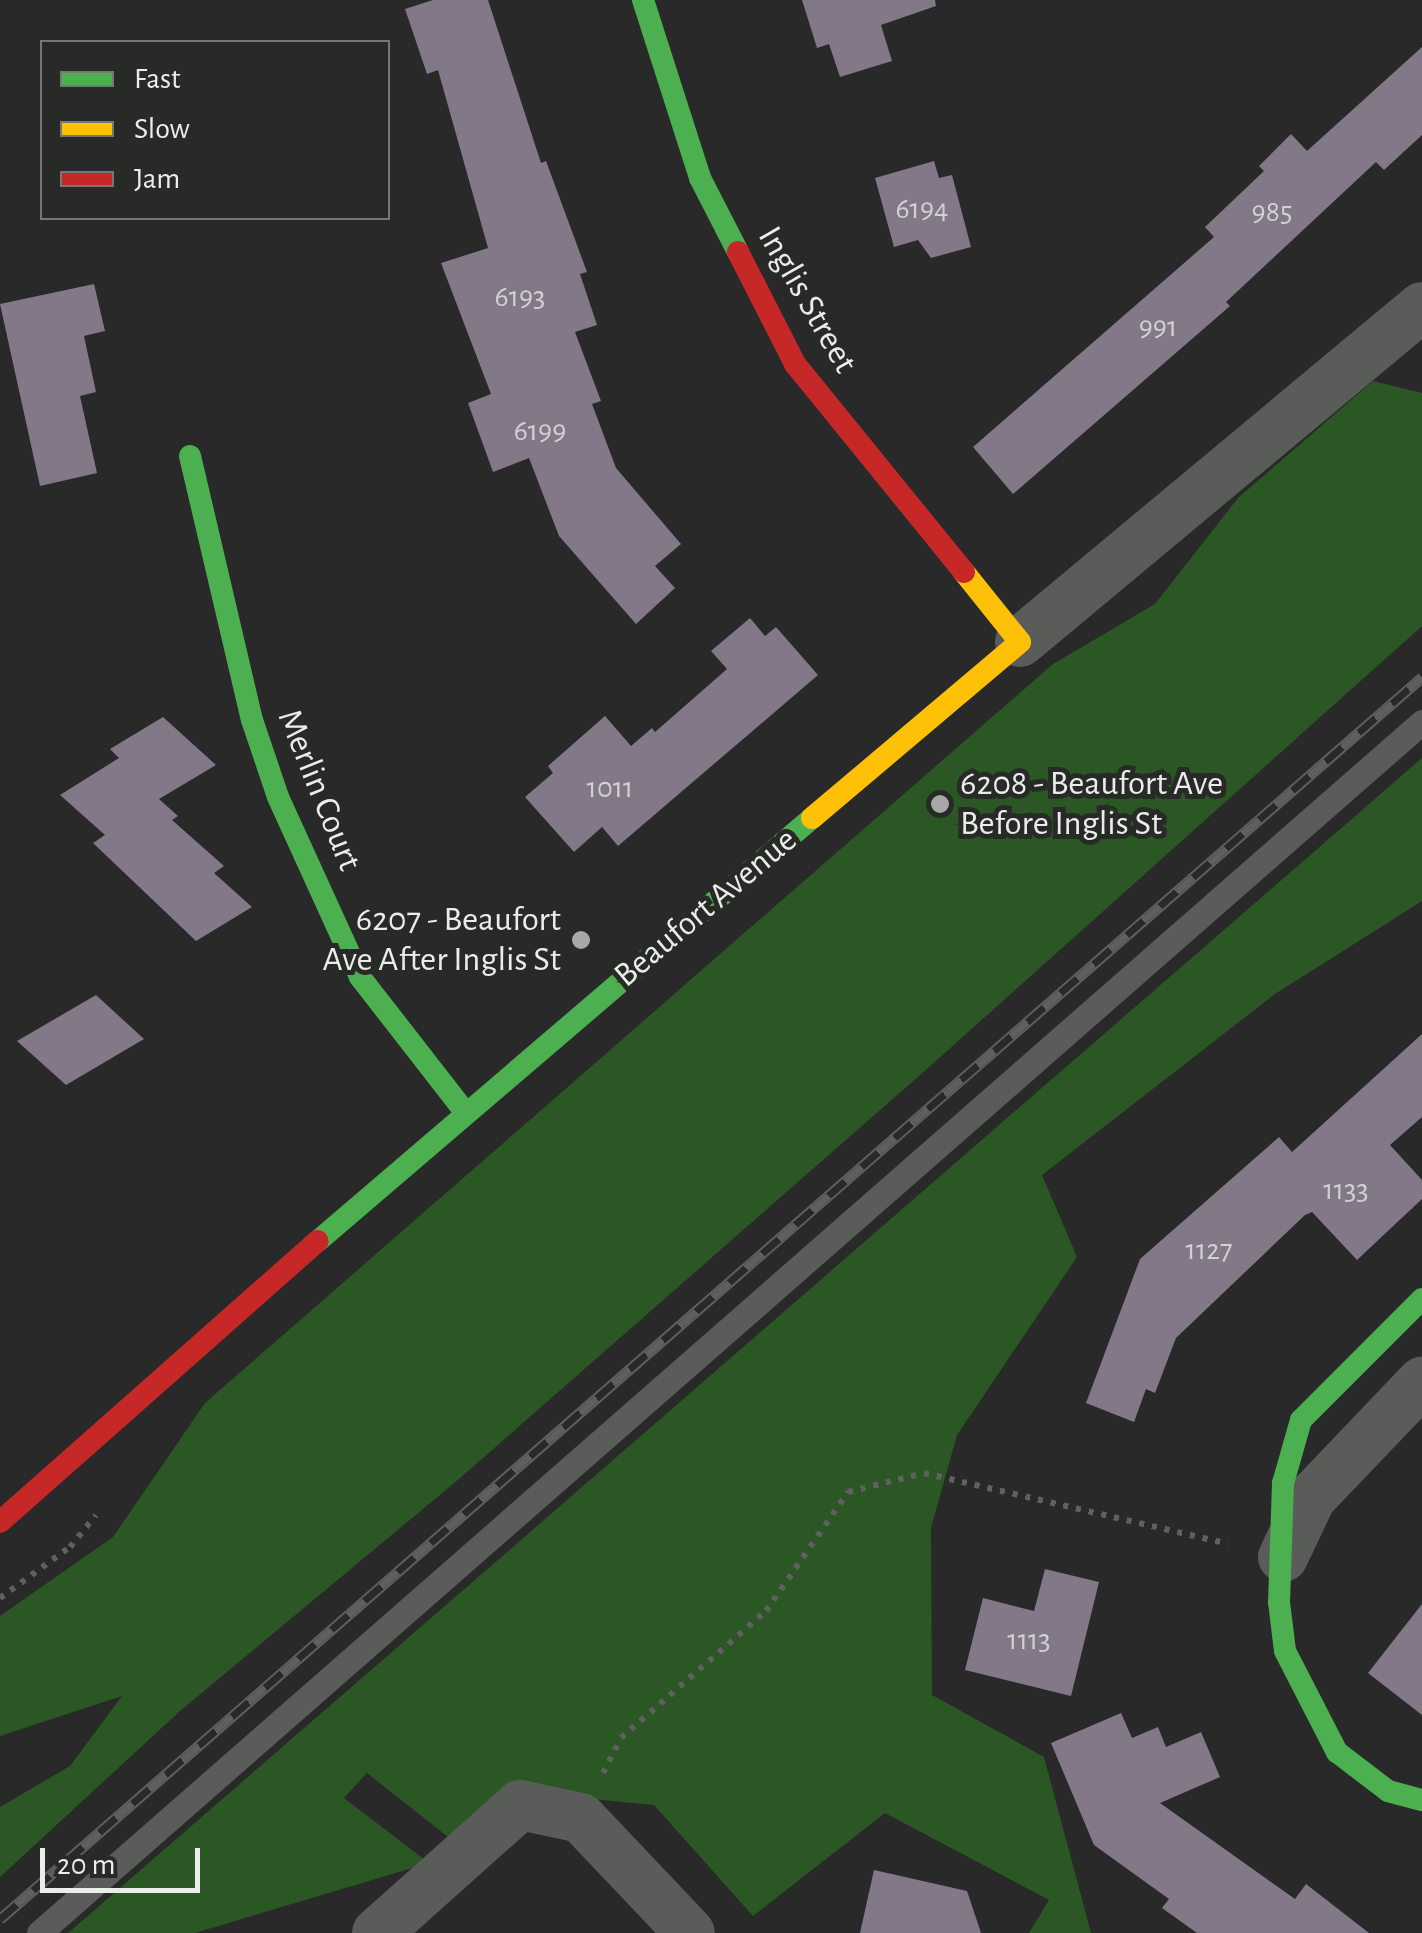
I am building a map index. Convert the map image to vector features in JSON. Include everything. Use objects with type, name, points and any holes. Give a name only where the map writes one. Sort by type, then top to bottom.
[{"type":"street","name":"Inglis Street","points":[[643,0],[700,178],[795,364],[1020,642]]},
{"type":"street","name":"Beaufort Avenue","points":[[0,1522],[464,1112],[1422,306]]},
{"type":"street","name":"Merlin Court","points":[[190,456],[252,720],[278,797],[360,977],[464,1112]]},
{"type":"street","points":[[1422,1299],[1301,1420],[1283,1484],[1285,1651],[1306,1700],[1337,1752],[1388,1791],[1422,1800]]},
{"type":"street","points":[[1283,1557],[1310,1498],[1422,1382]]},
{"type":"street","points":[[377,1933],[520,1805],[581,1818],[690,1933]]},
{"type":"lane","points":[[39,1933],[1422,722]]},
{"type":"path","points":[[581,1818],[620,1738],[766,1611],[848,1492],[924,1473],[1283,1557]]},
{"type":"green space","points":[[1373,381],[1422,393],[1422,626],[919,1076],[459,1479],[180,1711],[0,1877],[0,1807],[70,1766],[122,1696],[0,1736],[0,1616],[113,1537],[205,1403],[1053,664],[1155,604],[1238,498]]},
{"type":"green space","points":[[1422,758],[1422,901],[1275,994],[1042,1175],[1077,1257],[957,1435],[931,1528],[932,1695],[1044,1757],[1091,1933],[1029,1933],[1049,1900],[885,1813],[753,1916],[654,1805],[508,1791],[452,1840],[367,1773],[344,1798],[429,1863],[195,1933],[68,1933]]},
{"type":"building","points":[[433,0],[488,0],[541,163],[546,161],[587,272],[580,274],[597,325],[575,332],[601,401],[592,404],[616,468],[681,544],[655,566],[675,588],[636,624],[559,536],[529,458],[493,472],[468,403],[491,394],[441,263],[488,248],[438,70],[427,74],[405,9]]},
{"type":"building","points":[[802,0],[935,0],[936,6],[881,25],[892,61],[840,77],[829,44],[817,48]]},
{"type":"building","points":[[1422,47],[1422,135],[1384,170],[1376,162],[1226,302],[1230,306],[1013,494],[973,447],[1214,237],[1205,227],[1264,171],[1259,166],[1291,134],[1307,151]]},
{"type":"building","points":[[934,161],[939,178],[952,175],[971,247],[931,258],[918,240],[894,247],[875,178]]},
{"type":"building","points":[[94,284],[105,331],[84,336],[96,392],[80,396],[97,473],[40,486],[0,304]]},
{"type":"building","points":[[750,618],[765,636],[776,627],[818,675],[618,846],[602,827],[574,852],[525,797],[553,773],[548,766],[605,716],[631,746],[652,728],[655,732],[727,669],[711,651]]},
{"type":"building","points":[[163,717],[216,765],[159,799],[178,816],[172,820],[224,866],[214,873],[252,907],[196,941],[93,843],[105,835],[60,795],[119,758],[110,749]]},
{"type":"building","points":[[96,995],[144,1039],[66,1085],[17,1041]]},
{"type":"building","points":[[1422,1034],[1422,1117],[1390,1145],[1422,1180],[1422,1199],[1357,1260],[1312,1212],[1305,1215],[1176,1338],[1155,1393],[1146,1389],[1134,1422],[1086,1403],[1140,1259],[1279,1137],[1292,1152]]},
{"type":"building","points":[[1045,1569],[1099,1582],[1071,1696],[965,1670],[983,1598],[1034,1611]]},
{"type":"building","points":[[1422,1604],[1422,1715],[1368,1673]]},
{"type":"building","points":[[1121,1713],[1132,1738],[1158,1727],[1166,1747],[1201,1732],[1220,1777],[1160,1803],[1295,1899],[1306,1884],[1369,1933],[1197,1933],[1162,1908],[1169,1899],[1094,1845],[1051,1743]]},
{"type":"building","points":[[874,1870],[967,1891],[981,1933],[860,1933]]},
{"type":"railway","points":[[0,1919],[1422,677]]},
{"type":"traffic: fast","points":[[643,0],[700,178],[738,252]]},
{"type":"traffic: fast","points":[[190,456],[252,720],[278,797],[360,977],[465,1112]]},
{"type":"traffic: fast","points":[[318,1241],[812,818]]},
{"type":"traffic: fast","points":[[1422,1299],[1301,1420],[1283,1483],[1279,1602],[1285,1651],[1337,1752],[1388,1791],[1422,1800]]},
{"type":"traffic: slow","points":[[812,818],[1020,642],[964,572]]},
{"type":"traffic: jam","points":[[738,252],[795,364],[964,572]]},
{"type":"traffic: jam","points":[[0,1522],[318,1241]]},
{"type":"place","name":"6208 - Beaufort Ave Before Inglis St","points":[[940,804]]},
{"type":"place","name":"6207 - Beaufort Ave After Inglis St","points":[[581,940]]}]
